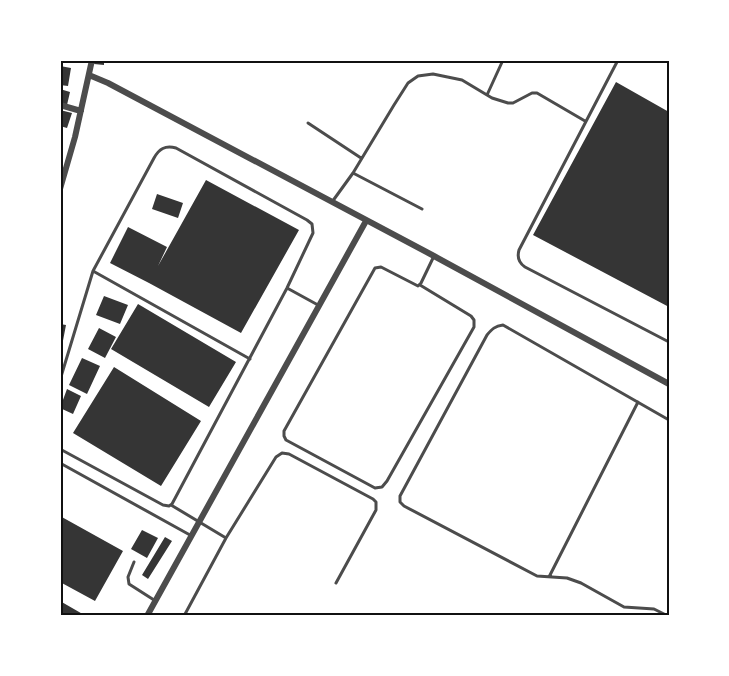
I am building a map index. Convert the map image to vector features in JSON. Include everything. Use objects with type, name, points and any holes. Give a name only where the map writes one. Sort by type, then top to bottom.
[{"type":"street","points":[[60,189],[75,137],[92,60]]},
{"type":"street","points":[[89,75],[434,256],[669,384]]},
{"type":"street","points":[[60,105],[81,111]]},
{"type":"street","points":[[147,616],[366,220]]},
{"type":"lane","points":[[487,95],[503,60]]},
{"type":"lane","points":[[618,60],[519,250],[518,256],[525,267],[669,342]]},
{"type":"lane","points":[[332,202],[353,173],[408,83],[418,76],[433,74],[462,80],[487,95],[510,104],[536,92],[585,121]]},
{"type":"lane","points":[[308,123],[361,158]]},
{"type":"lane","points":[[60,380],[93,271],[161,149],[176,148],[312,224],[313,233],[287,288],[170,505]]},
{"type":"lane","points":[[353,173],[422,209]]},
{"type":"lane","points":[[420,285],[434,256]]},
{"type":"lane","points":[[381,267],[420,285],[471,316],[474,320],[474,327],[387,481],[382,487],[375,488],[286,440],[284,431],[375,268],[381,267]]},
{"type":"lane","points":[[93,271],[250,359]]},
{"type":"lane","points":[[287,288],[319,306]]},
{"type":"lane","points":[[668,616],[654,609],[624,607],[581,583],[567,578],[537,576],[404,506],[400,502],[400,496],[486,335],[494,327],[503,325],[669,420]]},
{"type":"lane","points":[[549,578],[638,402]]},
{"type":"lane","points":[[60,449],[163,505],[170,505],[226,538]]},
{"type":"lane","points":[[184,616],[226,538],[276,457],[282,453],[289,454],[376,502],[376,510],[336,583]]},
{"type":"lane","points":[[60,463],[192,536]]},
{"type":"lane","points":[[134,562],[127,579],[129,584],[156,601]]},
{"type":"building","points":[[95,60],[104,60],[104,65],[94,64]]},
{"type":"building","points":[[60,66],[71,68],[68,86],[60,85]]},
{"type":"building","points":[[616,82],[669,112],[669,307],[533,235]]},
{"type":"building","points":[[60,89],[70,92],[67,105],[60,103]]},
{"type":"building","points":[[60,110],[72,113],[67,128],[60,126]]},
{"type":"building","points":[[206,180],[299,230],[241,333],[110,263],[128,227],[167,247],[158,266]]},
{"type":"building","points":[[157,194],[183,203],[178,218],[152,209]]},
{"type":"building","points":[[104,296],[128,305],[120,324],[96,315]]},
{"type":"building","points":[[138,304],[236,362],[209,407],[111,349]]},
{"type":"building","points":[[60,324],[66,325],[61,351],[60,351]]},
{"type":"building","points":[[99,328],[116,337],[105,358],[88,349]]},
{"type":"building","points":[[82,358],[100,366],[87,394],[69,385]]},
{"type":"building","points":[[114,367],[201,421],[161,486],[73,433]]},
{"type":"building","points":[[67,389],[81,396],[73,414],[60,408]]},
{"type":"building","points":[[60,516],[123,551],[95,601],[60,582]]},
{"type":"building","points":[[142,530],[158,538],[147,558],[131,549]]},
{"type":"building","points":[[165,537],[172,541],[148,579],[142,575]]},
{"type":"building","points":[[60,601],[86,616],[60,616]]}]
